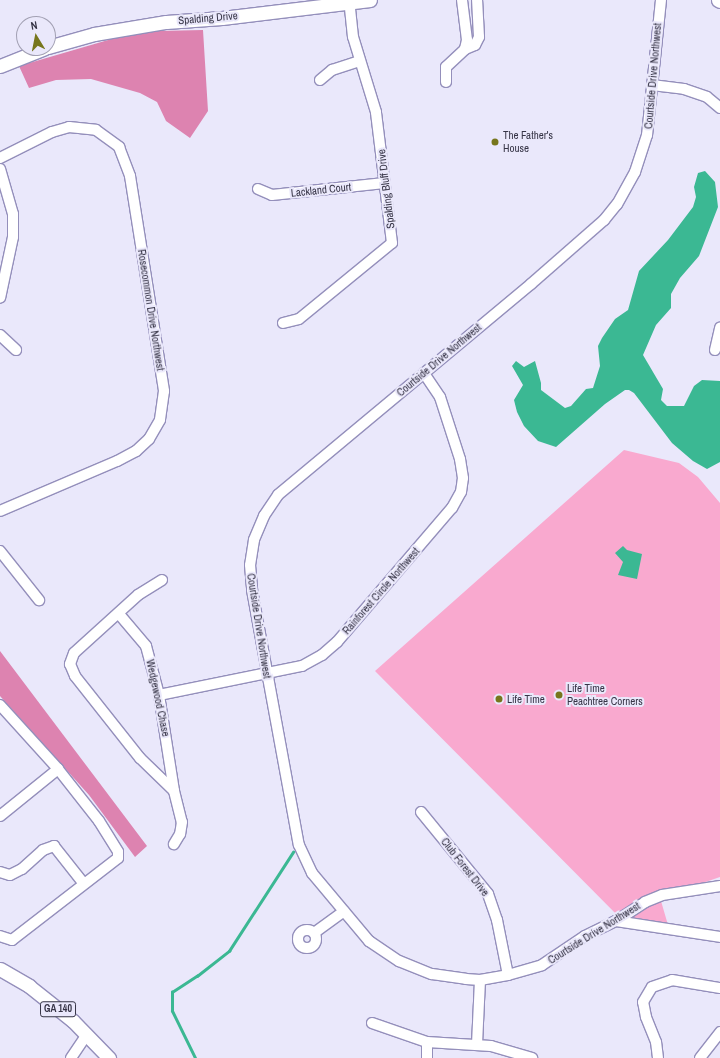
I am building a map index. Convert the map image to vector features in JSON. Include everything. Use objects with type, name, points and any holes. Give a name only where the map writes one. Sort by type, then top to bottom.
[{"type":"main road","name":"Spalding Drive","points":[[56,45],[94,34],[166,22],[349,1],[370,0]]},
{"type":"main road","name":"Spalding Drive","points":[[0,66],[26,56]]},
{"type":"main road","name":"GA 140","points":[[1,970],[45,999],[87,1034],[109,1058]]},
{"type":"street","points":[[462,0],[467,40],[465,49]]},
{"type":"street","points":[[446,82],[446,67],[465,49],[475,45],[479,38],[477,0]]},
{"type":"street","name":"Courtside Drive Northwest","points":[[662,0],[652,85],[651,112],[641,156],[627,188],[604,220],[278,495],[264,516],[254,540],[250,565],[252,590],[266,674],[299,845],[309,868],[369,941],[398,961],[432,974],[480,980],[508,975],[542,965],[585,936],[616,921],[645,902],[662,895],[720,886]]},
{"type":"street","name":"Spalding Bluff Drive","points":[[283,323],[299,319],[392,243],[376,112],[353,37],[349,1]]},
{"type":"street","points":[[320,80],[332,70],[360,61]]},
{"type":"street","points":[[652,85],[684,88],[707,97],[720,108]]},
{"type":"street","name":"Rosecommon Drive Northwest","points":[[0,158],[52,132],[69,128],[96,130],[119,147],[130,176],[164,391],[160,420],[149,439],[136,450],[117,462],[0,511]]},
{"type":"street","points":[[0,169],[13,214],[13,237],[0,298]]},
{"type":"street","name":"Lackland Court","points":[[258,189],[272,195],[384,183]]},
{"type":"street","points":[[715,350],[720,328]]},
{"type":"street","points":[[0,335],[16,350]]},
{"type":"street","name":"Rainforest Circle Northwest","points":[[159,695],[302,666],[322,655],[337,642],[452,508],[461,492],[463,478],[440,397],[424,373]]},
{"type":"street","points":[[0,551],[39,600]]},
{"type":"street","points":[[162,580],[138,595],[119,614],[74,653],[70,664],[75,676],[140,758],[174,791]]},
{"type":"street","name":"Wedgewood Chase","points":[[119,614],[146,646],[159,695],[174,791],[182,822],[180,834],[174,844]]},
{"type":"street","points":[[0,705],[58,769],[99,822],[118,852],[118,858],[12,940],[0,936]]},
{"type":"street","points":[[0,816],[58,769]]},
{"type":"street","name":"Club Forest Drive","points":[[421,812],[488,894],[497,920],[508,975]]},
{"type":"street","points":[[0,872],[10,875],[22,869],[43,850],[54,846],[84,884]]},
{"type":"street","points":[[314,933],[344,911]]},
{"type":"street","points":[[616,921],[720,937]]},
{"type":"street","points":[[477,1044],[480,980]]},
{"type":"street","points":[[658,1058],[656,1042],[646,1017],[643,1002],[652,987],[672,980],[720,988]]},
{"type":"street","points":[[372,1023],[427,1042],[477,1044],[512,1050],[532,1058]]},
{"type":"street","points":[[700,1058],[720,1032]]},
{"type":"street","points":[[72,1058],[87,1034]]},
{"type":"street","points":[[426,1058],[427,1042]]},
{"type":"shaded area","points":[[203,30],[208,111],[190,138],[166,121],[157,102],[140,93],[91,79],[56,80],[29,88],[19,66],[115,38],[157,31]]},
{"type":"shaded area","points":[[705,171],[715,182],[718,207],[699,256],[680,278],[671,294],[671,308],[656,325],[643,355],[663,389],[661,400],[667,406],[684,406],[694,386],[702,380],[720,381],[720,462],[707,469],[693,461],[672,443],[634,393],[629,390],[625,390],[605,404],[556,447],[538,441],[524,426],[517,412],[514,400],[523,385],[512,366],[516,361],[524,367],[535,361],[541,383],[541,390],[565,408],[571,406],[586,389],[593,388],[600,366],[598,346],[602,338],[615,319],[628,310],[639,271],[668,240],[693,207],[696,197],[694,187],[698,173]]},
{"type":"shaded area","name":"Life Time Peachtree Corners","points":[[624,450],[679,463],[698,477],[720,503],[720,877],[682,890],[661,901],[668,925],[622,920],[375,671]]},
{"type":"shaded area","points":[[623,546],[627,550],[642,554],[637,579],[618,575],[623,562],[615,553]]},
{"type":"shaded area","points":[[0,651],[147,846],[135,857],[89,795],[0,696]]},
{"type":"waterway","points":[[195,1058],[172,1011],[172,992],[197,976],[229,951],[293,852]]},
{"type":"place","name":"The Father's House","points":[[495,142]]},
{"type":"place","name":"Life Time Peachtree Corners","points":[[559,695]]},
{"type":"place","name":"Life Time","points":[[499,699]]}]
